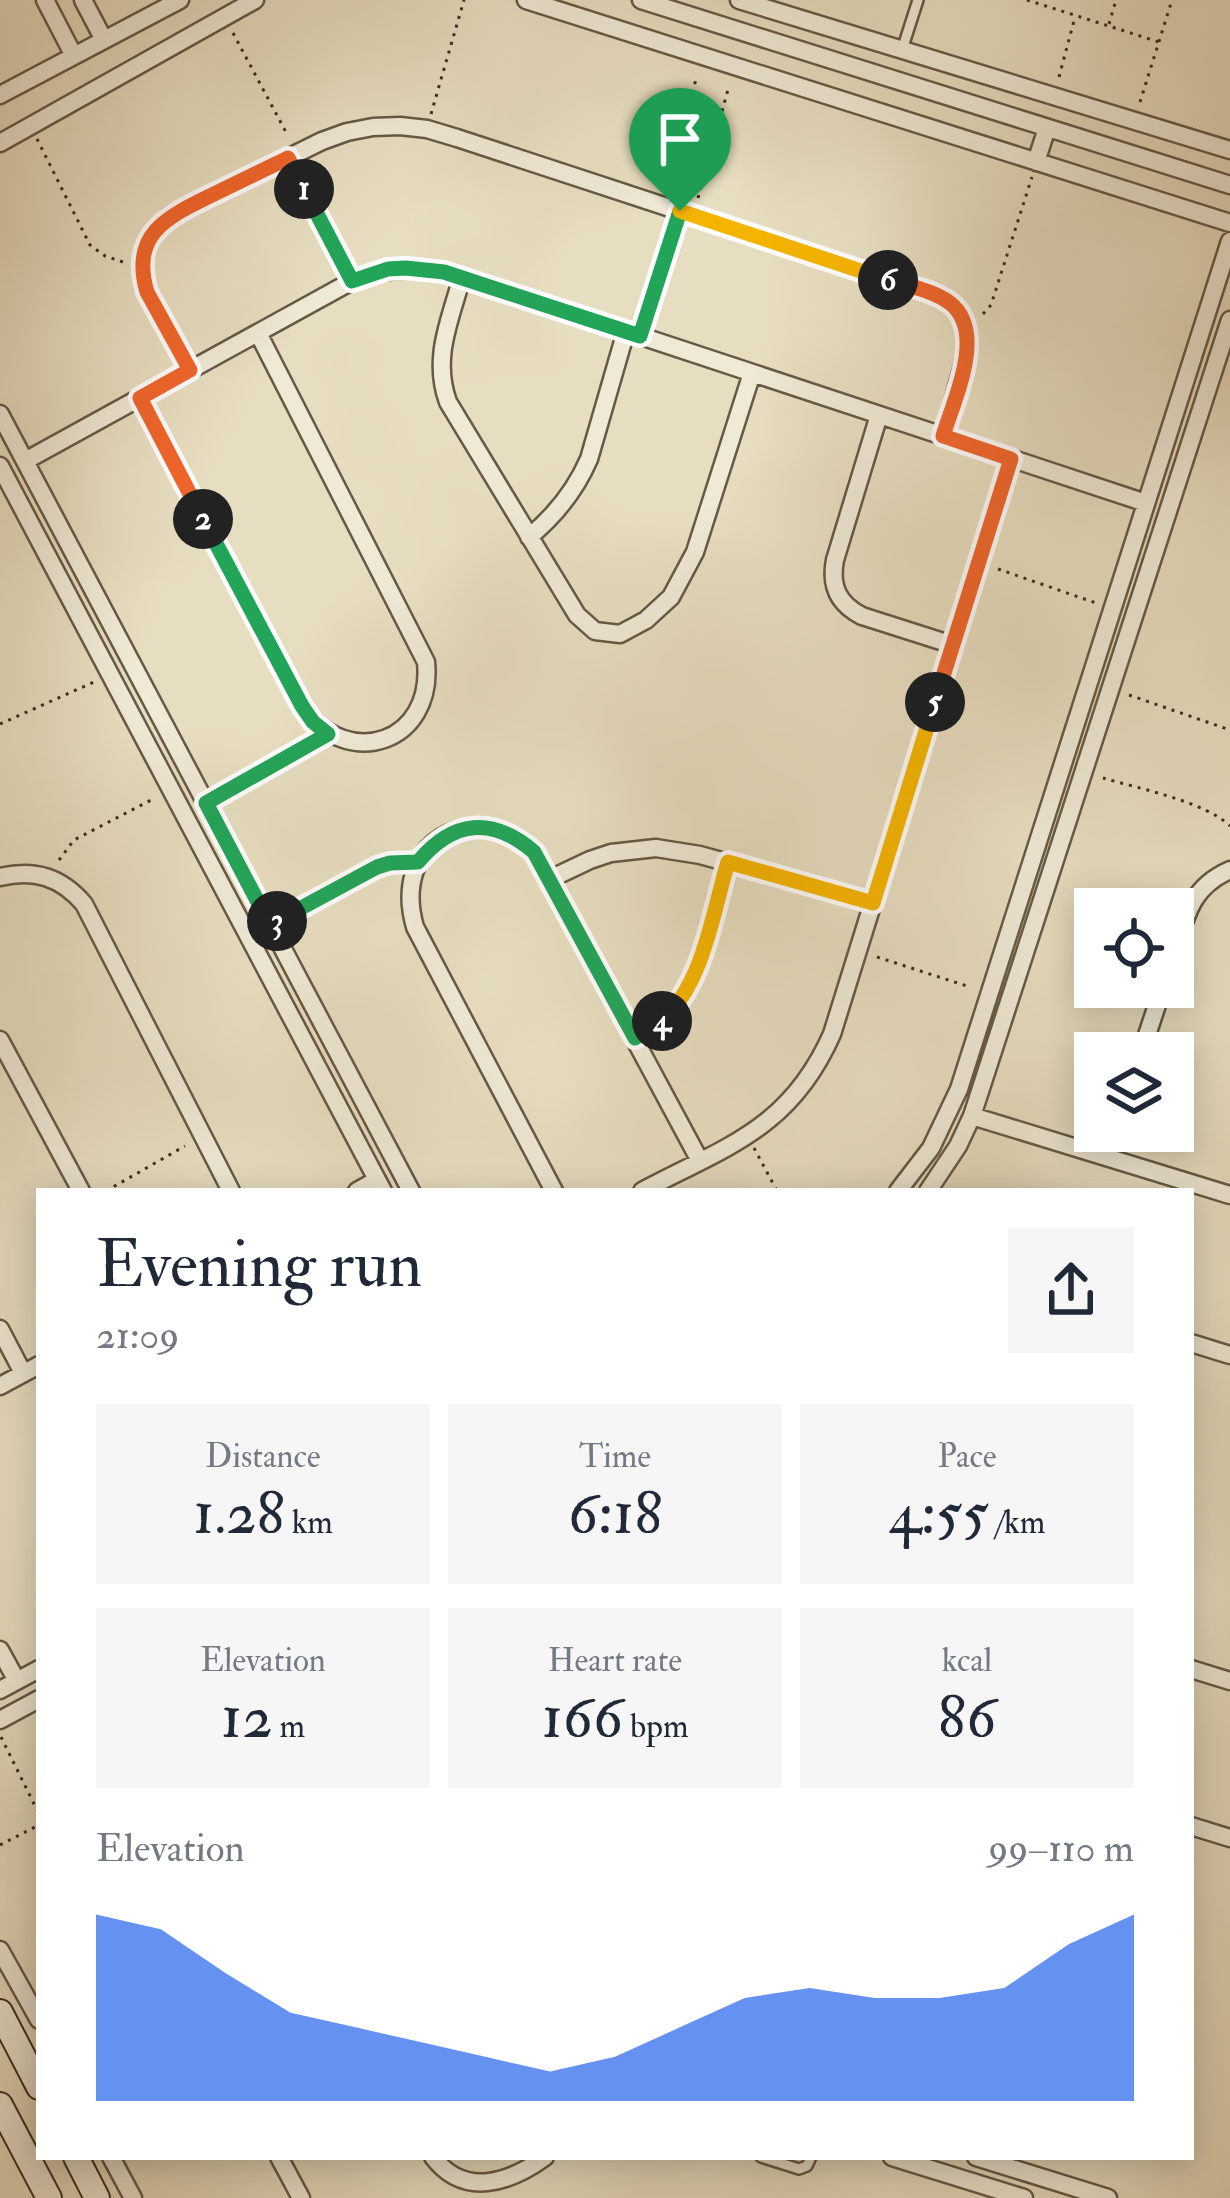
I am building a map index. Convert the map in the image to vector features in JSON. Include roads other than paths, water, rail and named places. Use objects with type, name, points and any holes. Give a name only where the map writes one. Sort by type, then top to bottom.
[{"type":"street","points":[[46,0],[74,56]]},
{"type":"street","points":[[83,0],[104,40]]},
{"type":"street","points":[[0,95],[180,0]]},
{"type":"street","points":[[0,143],[255,0]]},
{"type":"street","points":[[526,0],[1230,223]]},
{"type":"street","points":[[641,0],[1230,185]]},
{"type":"street","points":[[739,0],[1230,150]]},
{"type":"street","points":[[190,370],[147,292],[142,263],[151,236],[170,216],[347,132],[374,127],[427,129],[950,303],[965,323],[968,349],[943,436]]},
{"type":"street","points":[[1036,162],[1047,128]]},
{"type":"street","points":[[900,1188],[946,1119],[1230,241]]},
{"type":"street","points":[[25,461],[352,281],[388,269],[425,268],[1146,503]]},
{"type":"street","points":[[462,277],[440,360],[443,388],[585,625],[607,635],[620,634],[646,620],[671,597],[689,568],[752,373]]},
{"type":"street","points":[[930,1188],[972,1116],[1111,688],[1221,378],[1230,320]]},
{"type":"street","points":[[140,398],[313,722],[328,734],[365,743],[401,730],[424,699],[426,662],[258,333]]},
{"type":"street","points":[[529,536],[558,510],[581,477],[633,334]]},
{"type":"street","points":[[0,413],[409,1188]]},
{"type":"street","points":[[879,415],[835,560],[834,587],[849,610],[953,645]]},
{"type":"street","points":[[648,1188],[748,1136],[790,1102],[821,1058],[1011,459]]},
{"type":"street","points":[[0,466],[380,1185]]},
{"type":"street","points":[[109,669],[127,653]]},
{"type":"street","points":[[552,1188],[415,927],[409,906],[410,883],[418,862],[432,844],[451,832],[496,829],[517,837],[534,852],[700,1161]]},
{"type":"street","points":[[550,879],[590,860],[633,849],[678,850],[873,903]]},
{"type":"street","points":[[635,1038],[666,1018],[688,988],[728,862]]},
{"type":"street","points":[[1194,898],[1213,878],[1230,871]]},
{"type":"street","points":[[0,877],[38,873],[72,890],[84,904],[229,1188]]},
{"type":"street","points":[[266,968],[287,956]]},
{"type":"street","points":[[0,1040],[79,1188]]},
{"type":"street","points":[[972,1116],[1230,1195]]},
{"type":"street","points":[[1106,1157],[1108,1152]]},
{"type":"street","points":[[0,1329],[31,1369],[0,1386]]},
{"type":"street","points":[[1194,1348],[1230,1355]]},
{"type":"street","points":[[0,1650],[8,1686],[36,1671]]},
{"type":"street","points":[[1194,1670],[1229,1679]]},
{"type":"street","points":[[0,1720],[36,1701]]},
{"type":"street","points":[[1194,1827],[1230,1838]]},
{"type":"street","points":[[0,1950],[36,2015]]},
{"type":"street","points":[[0,2012],[36,2081]]},
{"type":"street","points":[[0,2105],[36,2155]]},
{"type":"street","points":[[78,2160],[97,2198]]},
{"type":"street","points":[[113,2160],[133,2198]]},
{"type":"street","points":[[281,2160],[301,2198]]},
{"type":"street","points":[[436,2160],[452,2177],[485,2186],[502,2183],[540,2160]]},
{"type":"street","points":[[902,2160],[1024,2198]]},
{"type":"street","points":[[986,2160],[1108,2198]]},
{"type":"street","points":[[40,2161],[49,2198]]},
{"type":"lane","points":[[902,50],[918,0]]},
{"type":"lane","points":[[770,2160],[799,2169],[810,2160]]}]
